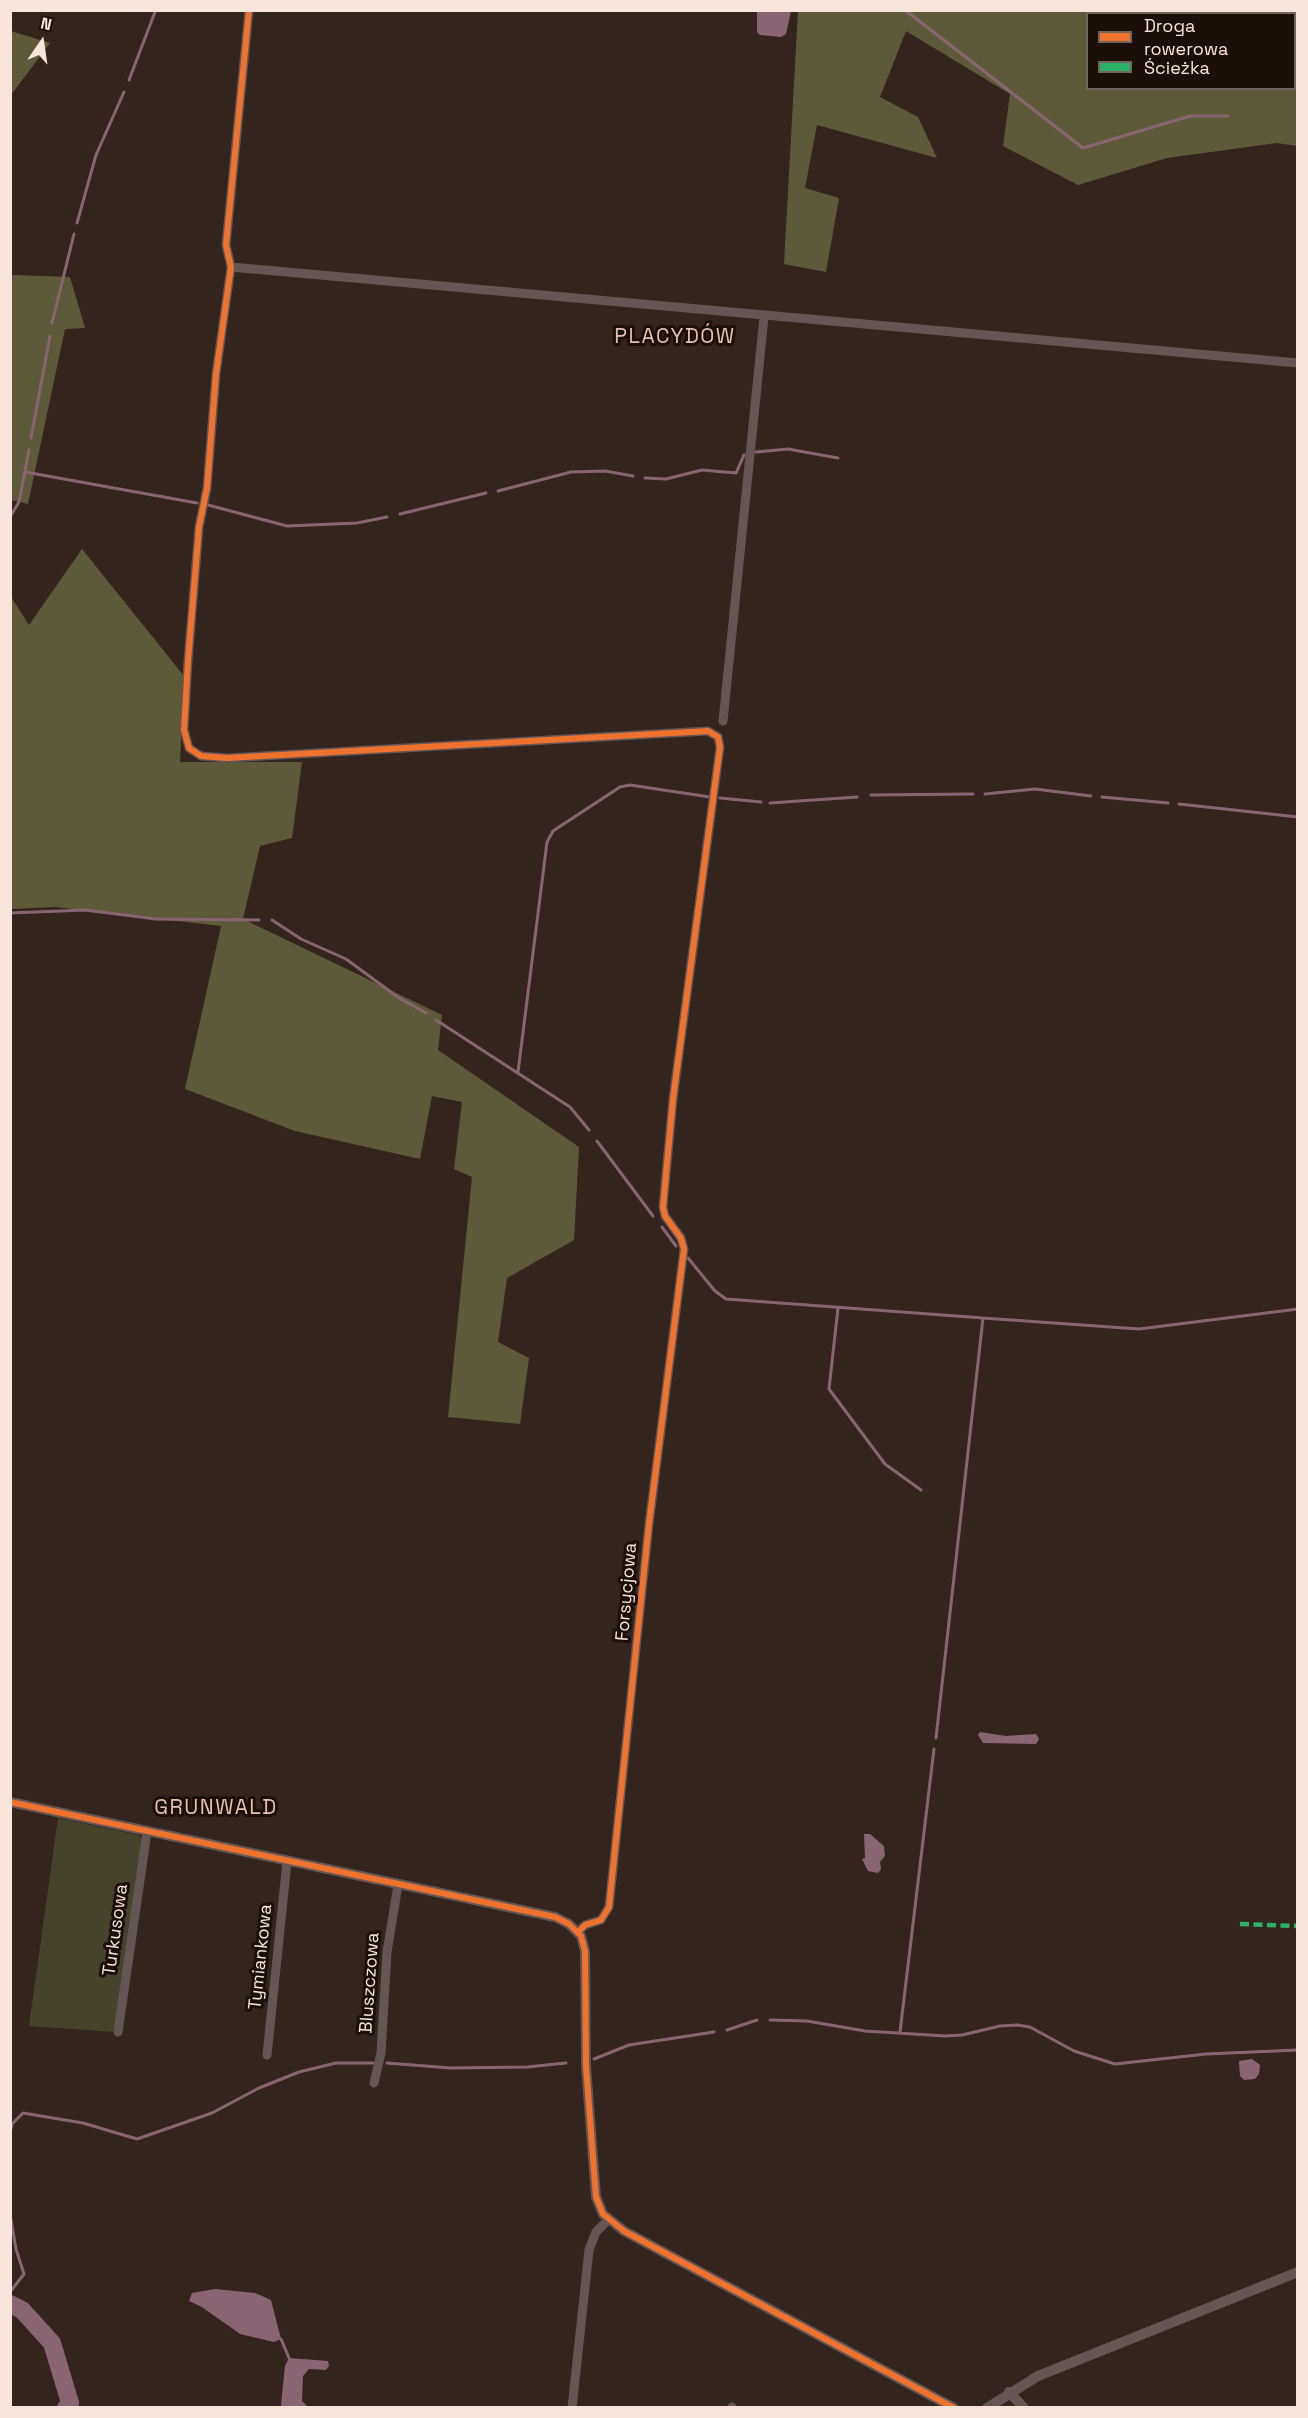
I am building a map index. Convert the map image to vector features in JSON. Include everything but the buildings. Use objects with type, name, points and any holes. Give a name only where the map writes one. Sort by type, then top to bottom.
[{"type":"street","points":[[249,10],[226,245],[231,267],[764,317],[1298,363]]},
{"type":"street","name":"Forsycjowa","points":[[231,267],[216,374],[207,488],[199,527],[188,661],[184,730],[186,742],[193,753],[227,758],[302,756],[708,731],[718,737],[720,747],[674,1099],[663,1207],[669,1224],[681,1238],[684,1249],[649,1524],[609,1907],[601,1920],[585,1925],[578,1932]]},
{"type":"street","points":[[723,721],[764,317]]},
{"type":"street","points":[[10,1802],[555,1917],[578,1932],[585,1956],[586,2066],[596,2197],[599,2209],[608,2220],[634,2237],[954,2408]]},
{"type":"street","name":"Turkusowa","points":[[118,2032],[147,1832]]},
{"type":"street","name":"Tymiankowa","points":[[267,2055],[287,1862]]},
{"type":"street","name":"Bluszczowa","points":[[374,2083],[381,2053],[387,1952],[398,1885]]},
{"type":"street","points":[[572,2408],[589,2250],[596,2232],[608,2220]]},
{"type":"street","points":[[987,2408],[1009,2392],[1038,2376],[1298,2272]]},
{"type":"street","points":[[1009,2392],[1024,2408]]},
{"type":"shaded area","points":[[757,10],[791,11],[786,34],[781,37],[760,35],[757,32]]},
{"type":"shaded area","points":[[798,11],[1297,11],[1297,146],[1277,143],[1167,158],[1078,185],[1003,146],[1010,94],[906,31],[880,97],[918,117],[937,158],[817,125],[805,188],[839,198],[826,272],[784,264]]},
{"type":"shaded area","points":[[10,31],[50,43],[11,95]]},
{"type":"shaded area","points":[[14,275],[70,277],[85,328],[65,329],[28,504],[11,500],[10,277]]},
{"type":"shaded area","points":[[82,549],[184,676],[180,762],[302,762],[292,838],[260,846],[243,919],[442,1015],[438,1050],[579,1147],[574,1240],[507,1278],[498,1342],[529,1358],[520,1424],[448,1417],[472,1177],[454,1169],[462,1102],[432,1096],[420,1159],[295,1131],[185,1089],[221,926],[55,907],[11,909],[10,595],[29,625]]},
{"type":"shaded area","points":[[980,1732],[1006,1736],[1036,1734],[1039,1739],[1036,1744],[983,1743],[978,1735]]},
{"type":"shaded area","points":[[58,1818],[138,1835],[144,1840],[115,2032],[29,2026]]},
{"type":"shaded area","points":[[864,1834],[870,1834],[884,1846],[885,1856],[880,1862],[881,1869],[878,1873],[868,1871],[862,1859],[865,1858]]},
{"type":"shaded area","points":[[1252,2059],[1260,2065],[1259,2074],[1255,2079],[1244,2080],[1240,2076],[1239,2061]]},
{"type":"shaded area","points":[[215,2289],[255,2293],[271,2300],[281,2339],[274,2342],[240,2334],[202,2307],[189,2301],[192,2293]]},
{"type":"shaded area","points":[[289,2358],[328,2361],[329,2366],[326,2370],[309,2369],[303,2376],[302,2401],[308,2407],[283,2407],[281,2405],[285,2366]]},
{"type":"waterway","points":[[905,10],[1083,148],[1190,116],[1228,116]]},
{"type":"waterway","points":[[129,80],[155,12]]},
{"type":"waterway","points":[[77,223],[96,155],[124,92]]},
{"type":"waterway","points":[[52,323],[74,234]]},
{"type":"waterway","points":[[31,438],[50,336]]},
{"type":"waterway","points":[[756,452],[788,449],[838,458]]},
{"type":"waterway","points":[[10,517],[19,502],[29,450]]},
{"type":"waterway","points":[[645,478],[666,479],[702,470],[736,473],[744,455]]},
{"type":"waterway","points":[[498,491],[571,472],[605,471],[633,476]]},
{"type":"waterway","points":[[25,472],[197,503]]},
{"type":"waterway","points":[[400,514],[486,493]]},
{"type":"waterway","points":[[208,505],[287,526],[357,523],[387,517]]},
{"type":"waterway","points":[[518,1072],[547,842],[553,831],[620,787],[630,785],[710,797]]},
{"type":"waterway","points":[[985,794],[1035,789],[1091,796]]},
{"type":"waterway","points":[[871,795],[973,794]]},
{"type":"waterway","points":[[770,803],[857,797]]},
{"type":"waterway","points":[[1102,797],[1168,803]]},
{"type":"waterway","points":[[720,798],[761,802]]},
{"type":"waterway","points":[[1179,804],[1298,817]]},
{"type":"waterway","points":[[10,913],[85,910],[156,919],[259,920]]},
{"type":"waterway","points":[[272,920],[301,939],[346,959],[399,998],[426,1013]]},
{"type":"waterway","points":[[436,1020],[570,1107],[589,1130]]},
{"type":"waterway","points":[[597,1141],[653,1216]]},
{"type":"waterway","points":[[662,1227],[676,1246]]},
{"type":"waterway","points":[[688,1258],[715,1291],[726,1299],[983,1318]]},
{"type":"waterway","points":[[838,1308],[829,1389],[885,1464],[921,1490]]},
{"type":"waterway","points":[[936,1738],[983,1318],[1139,1329],[1298,1309]]},
{"type":"waterway","points":[[900,2032],[934,1749]]},
{"type":"waterway","points":[[727,2030],[757,2020]]},
{"type":"waterway","points":[[770,2020],[807,2021],[865,2031],[945,2036],[1017,2025],[1030,2027],[1074,2051],[1115,2064],[1206,2054],[1298,2050]]},
{"type":"waterway","points":[[594,2059],[629,2045],[714,2032]]},
{"type":"waterway","points":[[10,2133],[12,2124],[23,2113],[83,2123],[137,2139],[212,2113],[259,2088],[299,2072],[336,2063],[373,2063]]},
{"type":"waterway","points":[[387,2063],[451,2068],[527,2067],[566,2063]]},
{"type":"waterway","points":[[10,2214],[16,2249],[24,2274],[10,2292]]},
{"type":"waterway","points":[[10,2304],[22,2310],[52,2343],[70,2403],[66,2408]]},
{"type":"waterway","points":[[281,2339],[289,2358]]},
{"type":"marked path","points":[[1240,1924],[1298,1926]]},
{"type":"cycle path","points":[[249,10],[226,245],[231,267],[216,374],[207,488],[199,527],[188,661],[184,730],[189,748],[201,756],[227,758],[708,731],[718,737],[720,747],[673,1099],[663,1207],[665,1216],[681,1238],[684,1249],[649,1524],[609,1907],[601,1920],[585,1925],[578,1932]]},
{"type":"cycle path","points":[[10,1802],[555,1917],[569,1924],[581,1936],[585,1951],[586,2066],[596,2197],[603,2214],[624,2231],[954,2408]]},
{"type":"district","name":"PLACYDÓW","points":[[675,337]]},
{"type":"district","name":"GRUNWALD","points":[[216,1808]]}]
